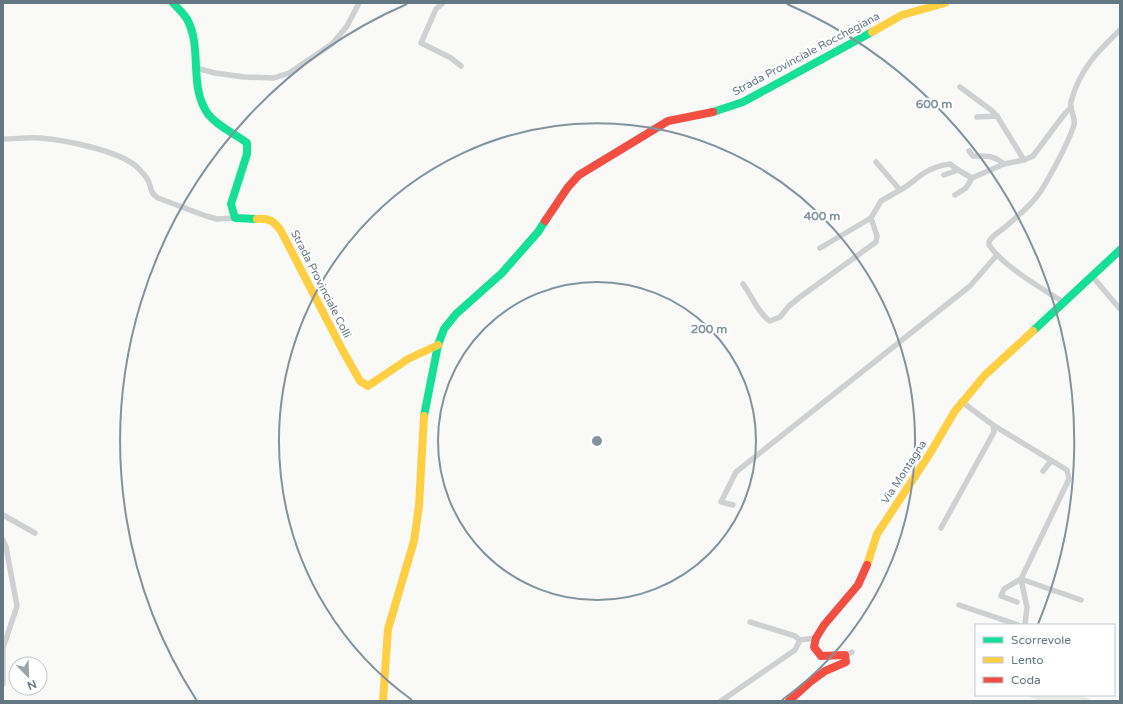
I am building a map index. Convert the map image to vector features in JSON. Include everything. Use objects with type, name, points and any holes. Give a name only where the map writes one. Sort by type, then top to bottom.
[{"type":"street","points":[[3,139],[26,138],[58,140],[98,149],[130,162],[137,167],[148,180],[153,194],[158,198],[217,219],[235,218],[231,204],[247,154],[247,143],[239,136],[212,119],[204,108],[199,90],[192,36],[188,21],[173,3]]},
{"type":"street","points":[[196,68],[215,73],[244,77],[274,78],[307,62],[332,44],[347,26],[359,3]]},
{"type":"street","points":[[443,3],[436,9],[421,43],[451,58],[461,66]]},
{"type":"street","name":"Strada Provinciale Rocchegiana","points":[[383,701],[388,629],[414,542],[419,506],[424,412],[438,345],[444,329],[456,314],[507,267],[538,232],[568,188],[579,175],[668,121],[709,113],[743,102],[902,15],[945,3]]},
{"type":"street","points":[[1063,302],[1009,266],[989,245],[990,240],[1014,220],[1036,198],[1043,188],[1074,124],[1075,119],[1071,104],[1083,70],[1098,51],[1120,30]]},
{"type":"street","points":[[960,87],[997,116],[1024,160]]},
{"type":"street","points":[[955,195],[966,188],[972,178],[1004,164],[1024,160],[1033,156],[1071,107]]},
{"type":"street","points":[[978,117],[997,116]]},
{"type":"street","points":[[969,151],[973,156],[990,156],[999,159],[1004,164]]},
{"type":"street","points":[[876,162],[900,190]]},
{"type":"street","points":[[820,248],[871,218],[881,201],[907,187],[924,174],[941,165],[950,164],[972,178]]},
{"type":"street","points":[[944,175],[958,170]]},
{"type":"street","name":"Strada Provinciale Colli","points":[[235,218],[266,218],[274,222],[282,231],[343,351],[360,381],[368,386],[377,382],[398,365],[423,351],[438,345]]},
{"type":"street","points":[[743,284],[750,293],[764,318],[770,320],[780,317],[789,306],[800,297],[876,242],[877,236],[871,218]]},
{"type":"street","name":"Via Montagna","points":[[816,638],[838,607],[858,585],[867,566],[877,534],[962,402],[985,375],[1120,250]]},
{"type":"street","points":[[733,505],[721,502],[736,472],[970,286],[997,255]]},
{"type":"street","points":[[1092,276],[1120,309]]},
{"type":"street","points":[[962,402],[993,425],[1067,470],[1069,479],[1021,580],[1004,589],[1001,596],[1017,602]]},
{"type":"street","points":[[941,528],[994,432],[993,425]]},
{"type":"street","points":[[1043,470],[1051,461]]},
{"type":"street","points":[[3,515],[35,533]]},
{"type":"street","points":[[3,540],[6,547],[17,606],[3,648],[3,684]]},
{"type":"street","points":[[1021,580],[1081,600]]},
{"type":"street","points":[[1021,580],[1027,607],[1025,624]]},
{"type":"street","points":[[959,605],[1015,624]]},
{"type":"street","points":[[750,622],[795,636],[800,640],[816,638],[814,647],[821,656],[849,654],[846,662],[825,671],[788,701]]},
{"type":"street","points":[[721,701],[795,650],[800,640]]},
{"type":"shaded area","points":[[1027,696],[1082,696],[1093,701],[1041,701]]},
{"type":"traffic: fast","points":[[173,3],[187,19],[192,30],[197,79],[202,103],[208,114],[216,123],[247,143],[247,154],[231,204],[235,218],[257,219]]},
{"type":"traffic: fast","points":[[713,112],[743,102],[872,32]]},
{"type":"traffic: fast","points":[[424,416],[438,345],[444,329],[456,314],[502,273],[538,232],[545,221]]},
{"type":"traffic: fast","points":[[1033,331],[1120,250]]},
{"type":"traffic: slow","points":[[872,32],[902,15],[945,3]]},
{"type":"traffic: slow","points":[[257,219],[271,221],[281,231],[360,381],[368,386],[408,359],[438,345]]},
{"type":"traffic: slow","points":[[867,565],[877,534],[929,455],[955,411],[985,375],[1033,331]]},
{"type":"traffic: slow","points":[[383,701],[388,629],[414,541],[419,506],[424,416]]},
{"type":"traffic: jam","points":[[545,221],[568,187],[579,175],[668,121],[713,112]]},
{"type":"traffic: jam","points":[[789,701],[825,671],[846,662],[845,655],[821,656],[814,647],[816,638],[824,625],[858,585],[867,565]]}]
